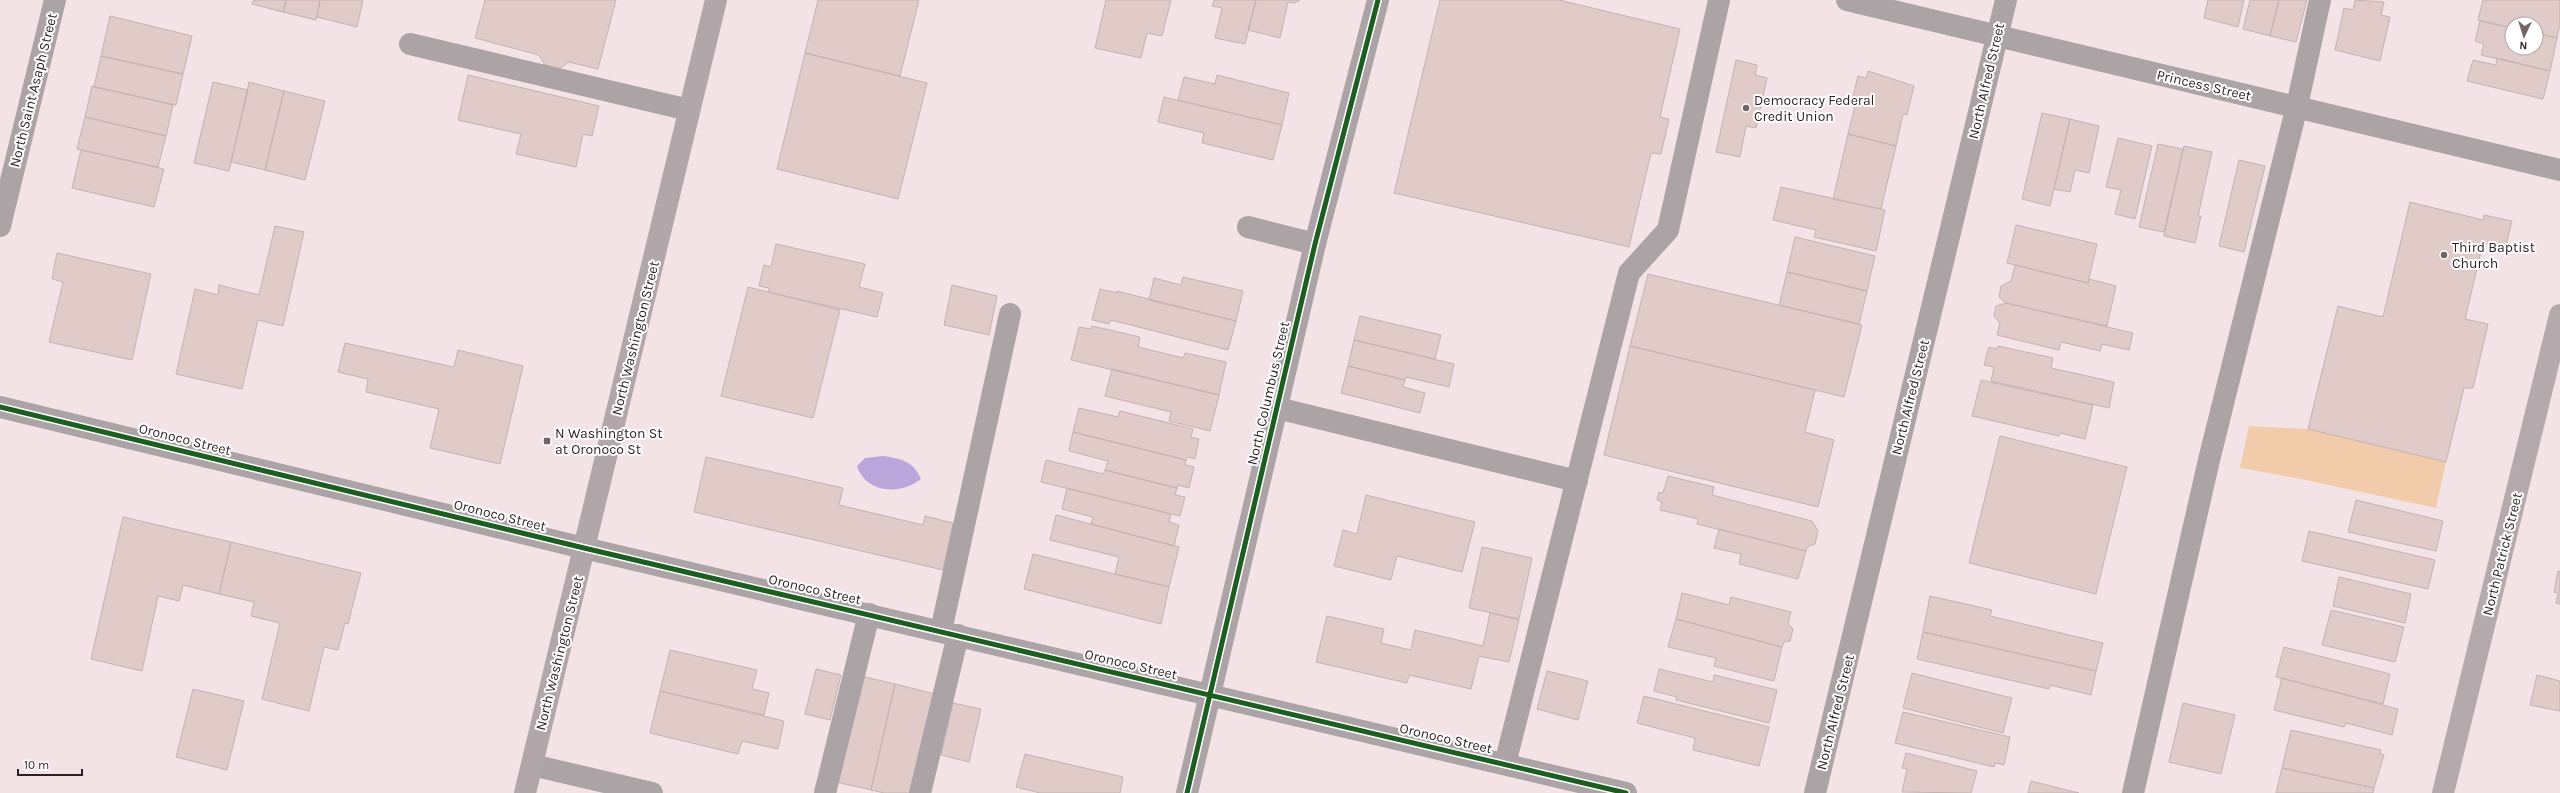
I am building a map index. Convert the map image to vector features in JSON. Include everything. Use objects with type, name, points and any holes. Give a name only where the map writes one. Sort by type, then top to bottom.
[{"type":"highway","name":"North Patrick Street","points":[[2443,793],[2560,315]]},
{"type":"main road","name":"North Washington Street","points":[[525,793],[716,0]]},
{"type":"street","name":"North Saint Asaph Street","points":[[0,226],[55,0]]},
{"type":"street","name":"North Columbus Street","points":[[1187,793],[1315,244],[1378,0]]},
{"type":"street","points":[[1505,764],[1629,273],[1668,230],[1719,0]]},
{"type":"street","name":"Princess Street","points":[[1847,0],[1997,37],[2297,106],[2560,170]]},
{"type":"street","name":"North Alfred Street","points":[[1815,793],[2006,0]]},
{"type":"street","points":[[2133,793],[2209,460],[2297,106],[2320,0]]},
{"type":"street","points":[[410,44],[689,110]]},
{"type":"street","points":[[1248,227],[1315,244]]},
{"type":"street","points":[[920,793],[1010,314]]},
{"type":"street","name":"Oronoco Street","points":[[0,407],[584,548],[1626,793]]},
{"type":"street","points":[[1277,408],[1577,481]]},
{"type":"street","points":[[825,793],[869,614]]},
{"type":"street","points":[[532,765],[652,793]]},
{"type":"shaded area","points":[[2249,426],[2308,429],[2446,462],[2436,508],[2296,478],[2240,468]]},
{"type":"shaded area","points":[[883,456],[896,458],[906,462],[914,468],[921,479],[904,488],[885,489],[876,487],[868,482],[857,466],[865,458]]},
{"type":"building","points":[[254,0],[286,0],[283,12],[252,4]]},
{"type":"building","points":[[286,0],[320,0],[316,20],[283,12]]},
{"type":"building","points":[[320,0],[363,0],[357,27],[317,17]]},
{"type":"building","points":[[485,0],[616,0],[598,69],[569,62],[559,69],[545,65],[539,55],[475,38]]},
{"type":"building","points":[[818,0],[919,0],[900,76],[805,53]]},
{"type":"building","points":[[1106,0],[1171,0],[1162,36],[1147,33],[1141,58],[1095,48]]},
{"type":"building","points":[[1214,0],[1256,0],[1245,44],[1215,38],[1222,8],[1212,6]]},
{"type":"building","points":[[1256,0],[1300,0],[1294,3],[1288,2],[1280,38],[1248,30]]},
{"type":"building","points":[[1440,0],[1559,0],[1680,29],[1660,117],[1669,119],[1661,154],[1651,153],[1629,247],[1394,193]]},
{"type":"building","points":[[2208,0],[2244,0],[2238,27],[2204,18]]},
{"type":"building","points":[[2250,0],[2279,0],[2270,36],[2243,29]]},
{"type":"building","points":[[2279,0],[2307,0],[2296,42],[2270,36]]},
{"type":"building","points":[[2355,0],[2384,2],[2381,15],[2390,17],[2380,61],[2335,50],[2344,8],[2353,10]]},
{"type":"building","points":[[2483,0],[2560,0],[2560,24],[2557,38],[2544,35],[2544,16],[2504,16],[2504,26],[2478,20]]},
{"type":"building","points":[[110,16],[192,36],[183,74],[101,56]]},
{"type":"building","points":[[2480,21],[2504,26],[2504,56],[2544,56],[2544,35],[2557,38],[2550,71],[2481,55],[2484,44],[2475,41]]},
{"type":"building","points":[[805,53],[927,83],[898,199],[777,169]]},
{"type":"building","points":[[101,56],[183,74],[176,105],[94,87]]},
{"type":"building","points":[[2497,58],[2550,71],[2543,99],[2467,81],[2473,60],[2496,65]]},
{"type":"building","points":[[1736,60],[1757,65],[1755,75],[1767,78],[1756,128],[1746,126],[1740,157],[1716,152]]},
{"type":"building","points":[[1868,71],[1914,86],[1907,115],[1903,114],[1896,146],[1848,134],[1856,102],[1852,101],[1858,76],[1866,78]]},
{"type":"building","points":[[468,75],[599,106],[592,136],[583,134],[576,167],[516,154],[521,134],[458,120]]},
{"type":"building","points":[[1217,75],[1289,93],[1282,125],[1178,100],[1184,77],[1215,84]]},
{"type":"building","points":[[213,82],[248,90],[229,171],[194,163]]},
{"type":"building","points":[[249,82],[284,91],[265,170],[231,162]]},
{"type":"building","points":[[92,86],[173,105],[166,136],[85,117]]},
{"type":"building","points":[[284,91],[325,101],[305,180],[265,170]]},
{"type":"building","points":[[1164,97],[1282,125],[1273,160],[1202,143],[1204,133],[1158,122]]},
{"type":"building","points":[[2042,113],[2070,119],[2050,206],[2022,199]]},
{"type":"building","points":[[85,117],[166,136],[158,167],[77,149]]},
{"type":"building","points":[[2070,119],[2099,126],[2089,173],[2075,170],[2070,192],[2054,189]]},
{"type":"building","points":[[1848,134],[1896,146],[1881,209],[1833,199]]},
{"type":"building","points":[[2118,138],[2152,146],[2135,219],[2115,214],[2121,190],[2106,187]]},
{"type":"building","points":[[2158,144],[2183,149],[2164,232],[2139,227]]},
{"type":"building","points":[[2184,146],[2212,152],[2198,216],[2201,216],[2195,243],[2164,236]]},
{"type":"building","points":[[81,150],[164,169],[154,207],[72,188]]},
{"type":"building","points":[[2239,160],[2265,166],[2244,252],[2219,246]]},
{"type":"building","points":[[1781,187],[1885,210],[1876,251],[1814,237],[1816,230],[1773,220]]},
{"type":"building","points":[[2410,202],[2483,220],[2484,215],[2512,221],[2505,249],[2483,243],[2465,319],[2488,324],[2473,388],[2464,388],[2446,462],[2308,429],[2338,306],[2383,317]]},
{"type":"building","points":[[2016,225],[2097,244],[2088,283],[2007,263]]},
{"type":"building","points":[[275,226],[304,232],[283,326],[258,320],[242,389],[176,374],[195,289],[218,295],[219,285],[259,295]]},
{"type":"building","points":[[1795,237],[1875,256],[1867,291],[1787,272]]},
{"type":"building","points":[[776,244],[865,264],[859,287],[883,293],[877,317],[768,292],[769,288],[759,286],[764,265],[771,267]]},
{"type":"building","points":[[57,253],[151,274],[132,360],[49,342],[63,282],[52,279]]},
{"type":"building","points":[[2015,265],[2088,283],[2089,279],[2116,286],[2107,326],[2006,303],[1999,297],[2001,286],[2011,281]]},
{"type":"building","points":[[1787,272],[1867,291],[1859,324],[1779,305]]},
{"type":"building","points":[[1648,274],[1862,325],[1844,397],[1630,346]]},
{"type":"building","points":[[1183,277],[1243,291],[1236,321],[1149,300],[1154,278],[1181,285]]},
{"type":"building","points":[[952,285],[997,296],[989,335],[944,325]]},
{"type":"building","points":[[748,287],[840,310],[813,418],[721,396]]},
{"type":"building","points":[[1100,289],[1117,293],[1117,291],[1236,321],[1228,350],[1111,320],[1109,324],[1092,320]]},
{"type":"building","points":[[2006,303],[2133,333],[2129,350],[2102,344],[2100,351],[2061,342],[2059,350],[1997,335],[2000,323],[1994,316],[1996,306]]},
{"type":"building","points":[[1360,316],[1441,335],[1435,359],[1354,340]]},
{"type":"building","points":[[1092,326],[1140,337],[1138,347],[1183,358],[1185,353],[1226,362],[1219,395],[1071,360],[1079,327],[1091,329]]},
{"type":"building","points":[[1354,340],[1454,364],[1449,387],[1406,377],[1405,380],[1348,366]]},
{"type":"building","points":[[345,343],[454,367],[458,350],[523,366],[500,464],[430,448],[439,409],[366,392],[368,379],[338,372]]},
{"type":"building","points":[[1630,346],[1815,390],[1805,432],[1834,440],[1818,507],[1604,455]]},
{"type":"building","points":[[1998,346],[2053,358],[2051,368],[2114,382],[2109,408],[1991,381],[1994,367],[1984,365],[1989,347],[1997,349]]},
{"type":"building","points":[[1348,366],[1405,380],[1403,387],[1425,393],[1420,413],[1341,393]]},
{"type":"building","points":[[1112,369],[1219,395],[1210,431],[1169,421],[1171,412],[1105,396]]},
{"type":"building","points":[[1981,380],[2093,405],[2085,439],[2060,433],[2059,436],[1972,416]]},
{"type":"building","points":[[1079,408],[1118,417],[1120,411],[1193,429],[1191,437],[1199,439],[1195,459],[1187,457],[1186,460],[1073,432]]},
{"type":"building","points":[[1073,432],[1186,460],[1185,465],[1194,467],[1189,488],[1178,485],[1177,488],[1105,470],[1108,461],[1069,451]]},
{"type":"building","points":[[2000,436],[2127,467],[2096,594],[1969,563]]},
{"type":"building","points":[[706,457],[843,488],[839,505],[923,525],[925,516],[953,523],[943,570],[694,512]]},
{"type":"building","points":[[1046,460],[1103,474],[1105,470],[1177,488],[1175,495],[1185,497],[1180,516],[1041,482]]},
{"type":"building","points":[[1668,476],[1714,487],[1712,495],[1812,521],[1818,531],[1815,544],[1807,547],[1806,551],[1697,524],[1698,519],[1660,510],[1662,502],[1657,500],[1659,492],[1663,493]]},
{"type":"building","points":[[1067,488],[1171,514],[1169,522],[1179,525],[1174,546],[1091,524],[1093,517],[1062,509]]},
{"type":"building","points":[[1366,495],[1475,522],[1462,572],[1397,556],[1391,580],[1334,566],[1343,530],[1357,534]]},
{"type":"building","points":[[2356,500],[2443,521],[2436,551],[2348,532]]},
{"type":"building","points":[[1056,515],[1179,547],[1169,587],[1115,574],[1119,557],[1050,540]]},
{"type":"building","points":[[123,517],[231,542],[219,594],[183,585],[179,601],[158,596],[142,671],[91,659]]},
{"type":"building","points":[[1719,529],[1806,551],[1798,579],[1739,564],[1741,554],[1714,548]]},
{"type":"building","points":[[2309,531],[2435,560],[2428,589],[2302,561]]},
{"type":"building","points":[[231,542],[361,573],[348,624],[345,623],[338,650],[324,647],[309,711],[262,699],[280,623],[251,616],[254,602],[219,594]]},
{"type":"building","points":[[1482,547],[1532,558],[1519,619],[1469,608]]},
{"type":"building","points":[[1033,554],[1169,587],[1161,624],[1024,589]]},
{"type":"building","points":[[2558,571],[2560,571],[2560,604],[2556,603],[2558,593],[2554,592]]},
{"type":"building","points":[[2339,577],[2411,594],[2405,623],[2333,606]]},
{"type":"building","points":[[1682,593],[1729,605],[1731,597],[1791,612],[1788,624],[1793,629],[1790,641],[1784,642],[1782,647],[1676,619]]},
{"type":"building","points":[[1930,596],[1992,610],[1990,616],[2103,643],[2096,671],[1923,632]]},
{"type":"building","points":[[2331,610],[2404,627],[2395,662],[2322,645]]},
{"type":"building","points":[[1490,613],[1519,620],[1509,662],[1479,656],[1471,689],[1409,675],[1407,683],[1316,662],[1327,616],[1384,629],[1381,643],[1411,650],[1415,630],[1483,646]]},
{"type":"building","points":[[1676,619],[1782,647],[1774,681],[1714,666],[1716,658],[1668,647]]},
{"type":"building","points":[[1923,632],[2096,671],[2091,695],[2050,685],[2049,689],[1917,659]]},
{"type":"building","points":[[2284,647],[2390,674],[2383,704],[2276,677]]},
{"type":"building","points":[[670,650],[757,670],[752,689],[769,693],[764,715],[660,691]]},
{"type":"building","points":[[816,669],[841,675],[830,720],[805,714]]},
{"type":"building","points":[[1659,669],[1713,682],[1714,675],[1777,690],[1769,723],[1676,700],[1677,697],[1654,691]]},
{"type":"building","points":[[1547,671],[1588,681],[1578,720],[1537,709]]},
{"type":"building","points":[[1912,673],[2012,698],[2003,733],[1903,708]]},
{"type":"building","points":[[2537,675],[2560,681],[2560,711],[2530,705]]},
{"type":"building","points":[[861,676],[895,684],[871,790],[836,782]]},
{"type":"building","points":[[2282,678],[2398,709],[2392,735],[2346,723],[2344,727],[2274,710]]},
{"type":"building","points":[[895,684],[935,694],[912,793],[884,793],[871,790]]},
{"type":"building","points":[[193,689],[244,701],[227,770],[176,757]]},
{"type":"building","points":[[660,691],[784,721],[778,749],[742,741],[738,754],[650,733]]},
{"type":"building","points":[[1644,696],[1769,727],[1759,766],[1693,750],[1695,738],[1637,723]]},
{"type":"building","points":[[953,703],[981,709],[969,762],[941,755]]},
{"type":"building","points":[[2183,703],[2235,715],[2221,774],[2169,762]]},
{"type":"building","points":[[1903,712],[2010,737],[2004,765],[1995,763],[1994,767],[1895,743]]},
{"type":"building","points":[[2291,730],[2381,750],[2380,754],[2384,755],[2374,788],[2282,768]]},
{"type":"building","points":[[1906,753],[1977,771],[1971,793],[1902,792],[1907,769],[1902,768]]},
{"type":"building","points":[[1025,754],[1123,777],[1120,793],[1040,793],[1016,787]]},
{"type":"building","points":[[2282,768],[2374,788],[2373,793],[2276,793]]},
{"type":"building","points":[[2031,781],[2079,793],[2028,793]]},
{"type":"cycle path","points":[[1187,793],[1315,244],[1378,0]]},
{"type":"cycle path","points":[[0,407],[584,548],[1626,793]]},
{"type":"place","name":"Democracy Federal Credit Union","points":[[1746,108]]},
{"type":"place","name":"Third Baptist Church","points":[[2444,255]]},
{"type":"place","name":"N Washington St at Oronoco St","points":[[547,441]]}]
